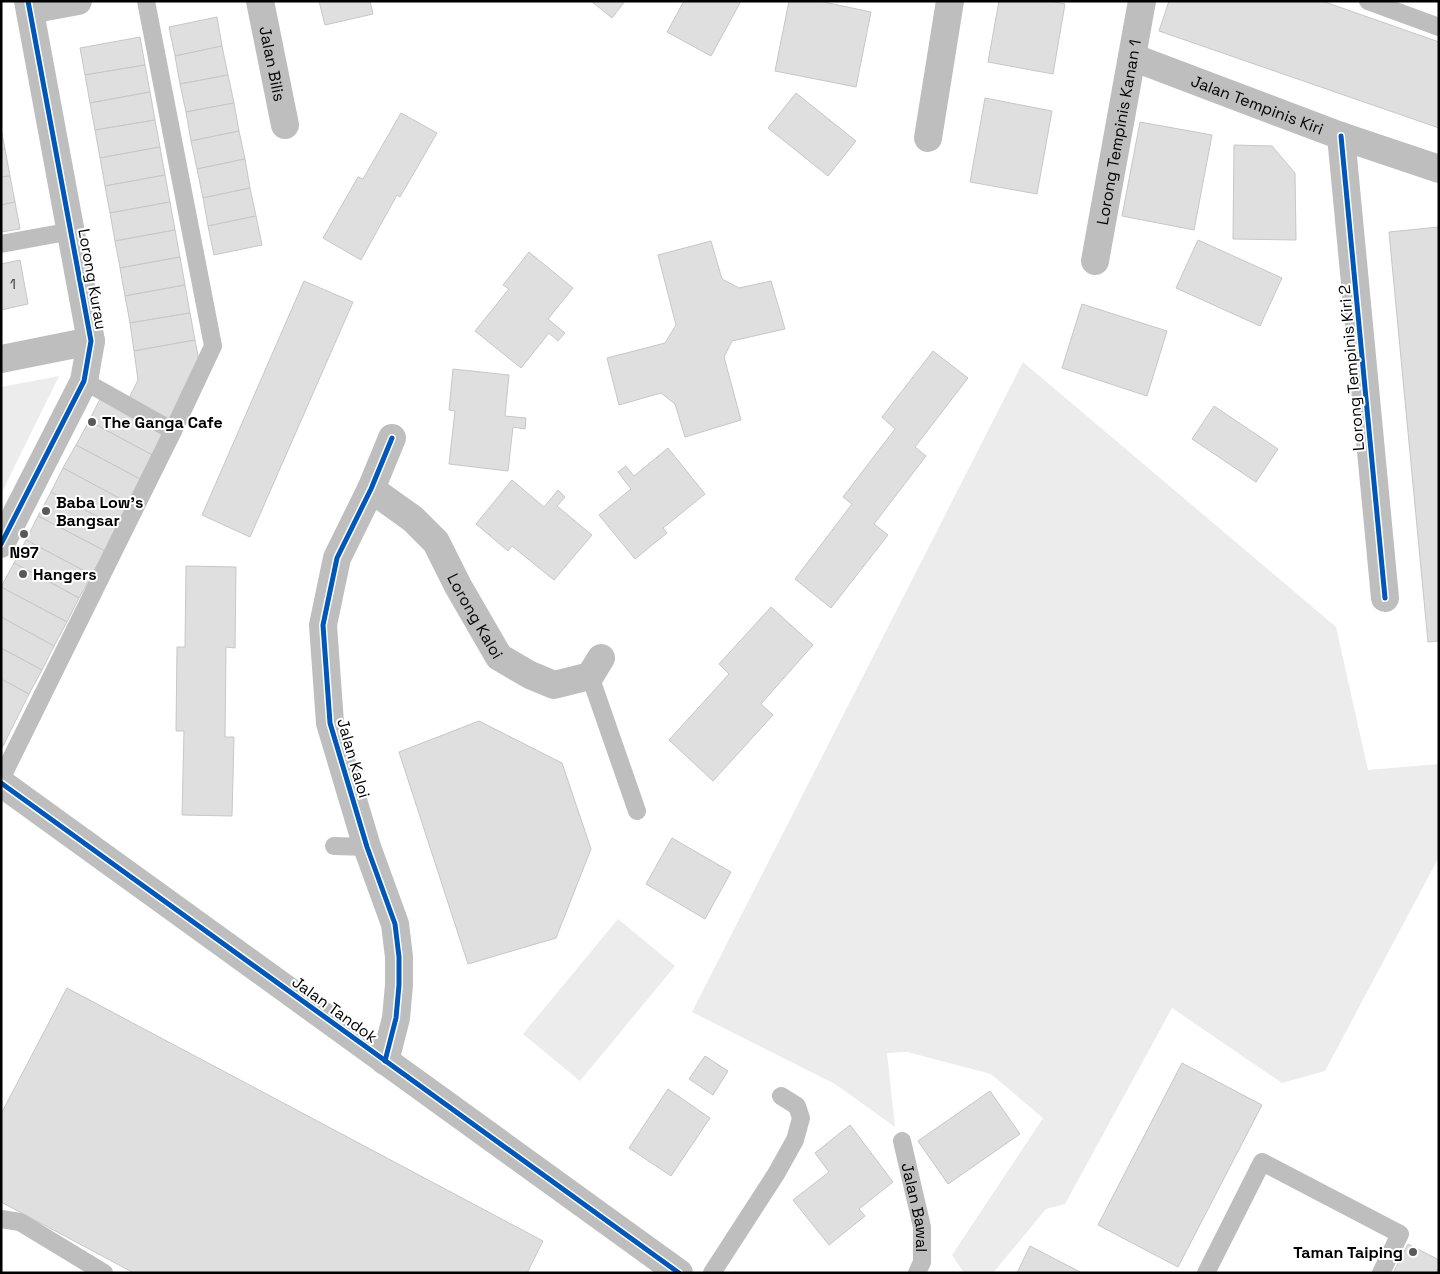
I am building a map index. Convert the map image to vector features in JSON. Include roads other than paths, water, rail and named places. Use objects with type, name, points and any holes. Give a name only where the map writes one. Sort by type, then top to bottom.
[{"type":"street","points":[[29,6],[78,1]]},
{"type":"street","name":"Jalan Bilis","points":[[260,1],[286,125]]},
{"type":"street","points":[[928,138],[950,1]]},
{"type":"street","name":"Lorong Tempinis Kanan 1","points":[[1095,262],[1142,1]]},
{"type":"street","name":"Lorong Kurau","points":[[1,544],[84,381],[91,341],[29,6]]},
{"type":"street","name":"Jalan Tempinis Kiri","points":[[1132,57],[1341,136],[1439,169]]},
{"type":"street","name":"Lorong Tempinis Kiri 2","points":[[1341,136],[1385,598]]},
{"type":"street","points":[[1,359],[91,341]]},
{"type":"street","name":"Jalan Kaloi","points":[[385,1061],[396,1018],[400,985],[395,924],[367,847],[330,723],[323,624],[337,558],[371,489],[392,438]]},
{"type":"street","name":"Lorong Kaloi","points":[[371,489],[413,519],[436,542],[458,586],[499,656],[530,675],[554,685],[595,667]]},
{"type":"street","name":"Jalan Tandok","points":[[1,783],[679,1273]]},
{"type":"lane","points":[[1,779],[214,346],[146,1]]},
{"type":"lane","points":[[1368,1],[1439,27]]},
{"type":"lane","points":[[1,244],[72,231]]},
{"type":"lane","points":[[84,381],[173,431]]},
{"type":"lane","points":[[595,667],[637,811]]},
{"type":"lane","points":[[334,846],[367,847]]},
{"type":"lane","points":[[712,1273],[776,1174],[795,1140],[801,1118],[797,1106],[781,1096]]},
{"type":"lane","name":"Jalan Bawal","points":[[902,1141],[922,1227],[922,1262],[917,1273]]},
{"type":"lane","points":[[1206,1273],[1262,1162],[1400,1234],[1381,1273]]},
{"type":"lane","points":[[1,1219],[20,1222],[104,1273]]},
{"type":"place","name":"The Ganga Cafe","points":[[92,422]]},
{"type":"place","name":"Baba Low's Bangsar","points":[[46,511]]},
{"type":"place","name":"N97","points":[[24,534]]},
{"type":"place","name":"Hangers","points":[[23,574]]},
{"type":"place","name":"Taman Taiping","points":[[1413,1252]]}]
